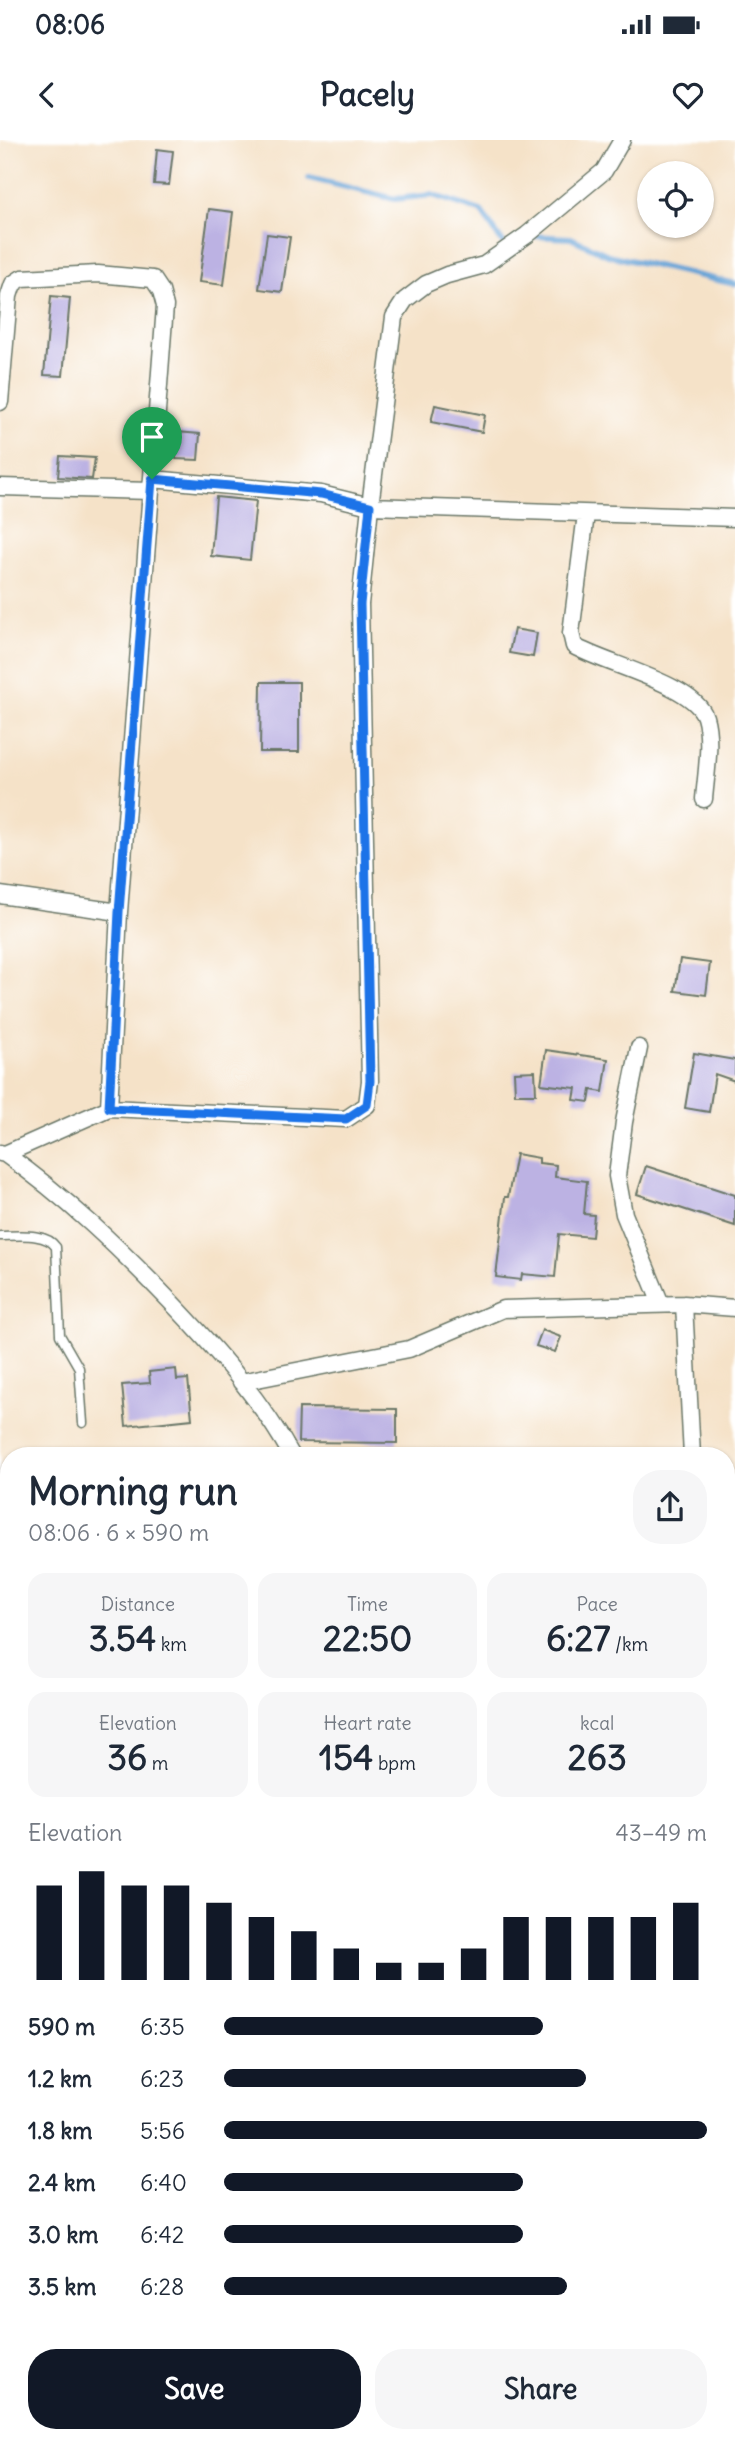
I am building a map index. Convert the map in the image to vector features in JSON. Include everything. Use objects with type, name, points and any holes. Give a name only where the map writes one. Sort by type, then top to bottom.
[{"type":"street","points":[[3,1153],[109,1108],[346,1119],[367,1105],[370,1081],[360,604],[394,317],[400,307],[426,284],[484,265],[527,235],[604,171],[622,140]]},
{"type":"street","points":[[0,402],[9,296],[13,284],[22,278],[98,274],[153,279],[161,291],[165,306],[119,912],[109,1108]]},
{"type":"street","points":[[0,487],[151,485],[321,494],[370,506],[735,518]]},
{"type":"street","points":[[586,514],[571,633],[574,646],[675,689],[695,702],[705,717],[708,748],[704,799]]},
{"type":"street","points":[[0,895],[119,912]]},
{"type":"street","points":[[639,1048],[624,1122],[617,1176],[624,1214],[661,1304]]},
{"type":"street","points":[[3,1153],[51,1187],[112,1241],[223,1357],[286,1447]]},
{"type":"street","points":[[241,1382],[409,1349],[503,1309],[661,1304],[735,1308]]},
{"type":"street","points":[[684,1304],[692,1447]]},
{"type":"lane","points":[[0,1236],[43,1238],[52,1240],[56,1247],[60,1335],[79,1368],[83,1423]]},
{"type":"building","points":[[157,149],[173,151],[169,185],[154,184]]},
{"type":"building","points":[[209,209],[233,212],[224,285],[199,282]]},
{"type":"building","points":[[267,234],[290,237],[282,292],[259,289]]},
{"type":"building","points":[[51,296],[70,298],[63,376],[44,375]]},
{"type":"building","points":[[435,405],[485,415],[482,432],[431,422]]},
{"type":"building","points":[[177,432],[200,434],[198,460],[176,459]]},
{"type":"building","points":[[60,456],[95,458],[92,479],[58,477]]},
{"type":"building","points":[[216,497],[256,501],[250,560],[211,556]]},
{"type":"building","points":[[514,629],[537,633],[533,657],[509,653]]},
{"type":"building","points":[[261,682],[299,682],[299,752],[260,752]]},
{"type":"building","points":[[680,959],[710,963],[706,995],[675,991]]},
{"type":"building","points":[[546,1050],[608,1059],[603,1092],[591,1090],[589,1102],[574,1100],[576,1088],[541,1084]]},
{"type":"building","points":[[694,1053],[735,1060],[735,1081],[715,1074],[709,1112],[685,1108]]},
{"type":"building","points":[[535,1071],[536,1094],[515,1094],[514,1072]]},
{"type":"building","points":[[516,1154],[539,1158],[539,1163],[556,1165],[555,1177],[587,1181],[584,1214],[594,1215],[592,1237],[559,1234],[555,1277],[522,1274],[521,1280],[496,1277],[505,1197],[508,1197]]},
{"type":"building","points":[[646,1166],[735,1195],[735,1226],[637,1194]]},
{"type":"building","points":[[542,1330],[561,1337],[555,1352],[536,1346]]},
{"type":"building","points":[[176,1369],[177,1380],[188,1379],[192,1419],[126,1426],[122,1385],[150,1383],[149,1372]]},
{"type":"building","points":[[299,1408],[397,1409],[397,1443],[298,1442]]},
{"type":"waterway","points":[[309,178],[395,199],[432,195],[481,211],[505,246],[507,245]]},
{"type":"waterway","points":[[533,236],[571,238],[608,255],[735,284]]},
{"type":"route","points":[[152,479],[321,494],[370,506],[360,604],[370,1081],[367,1105],[346,1119],[109,1108],[119,912],[152,479]]}]
